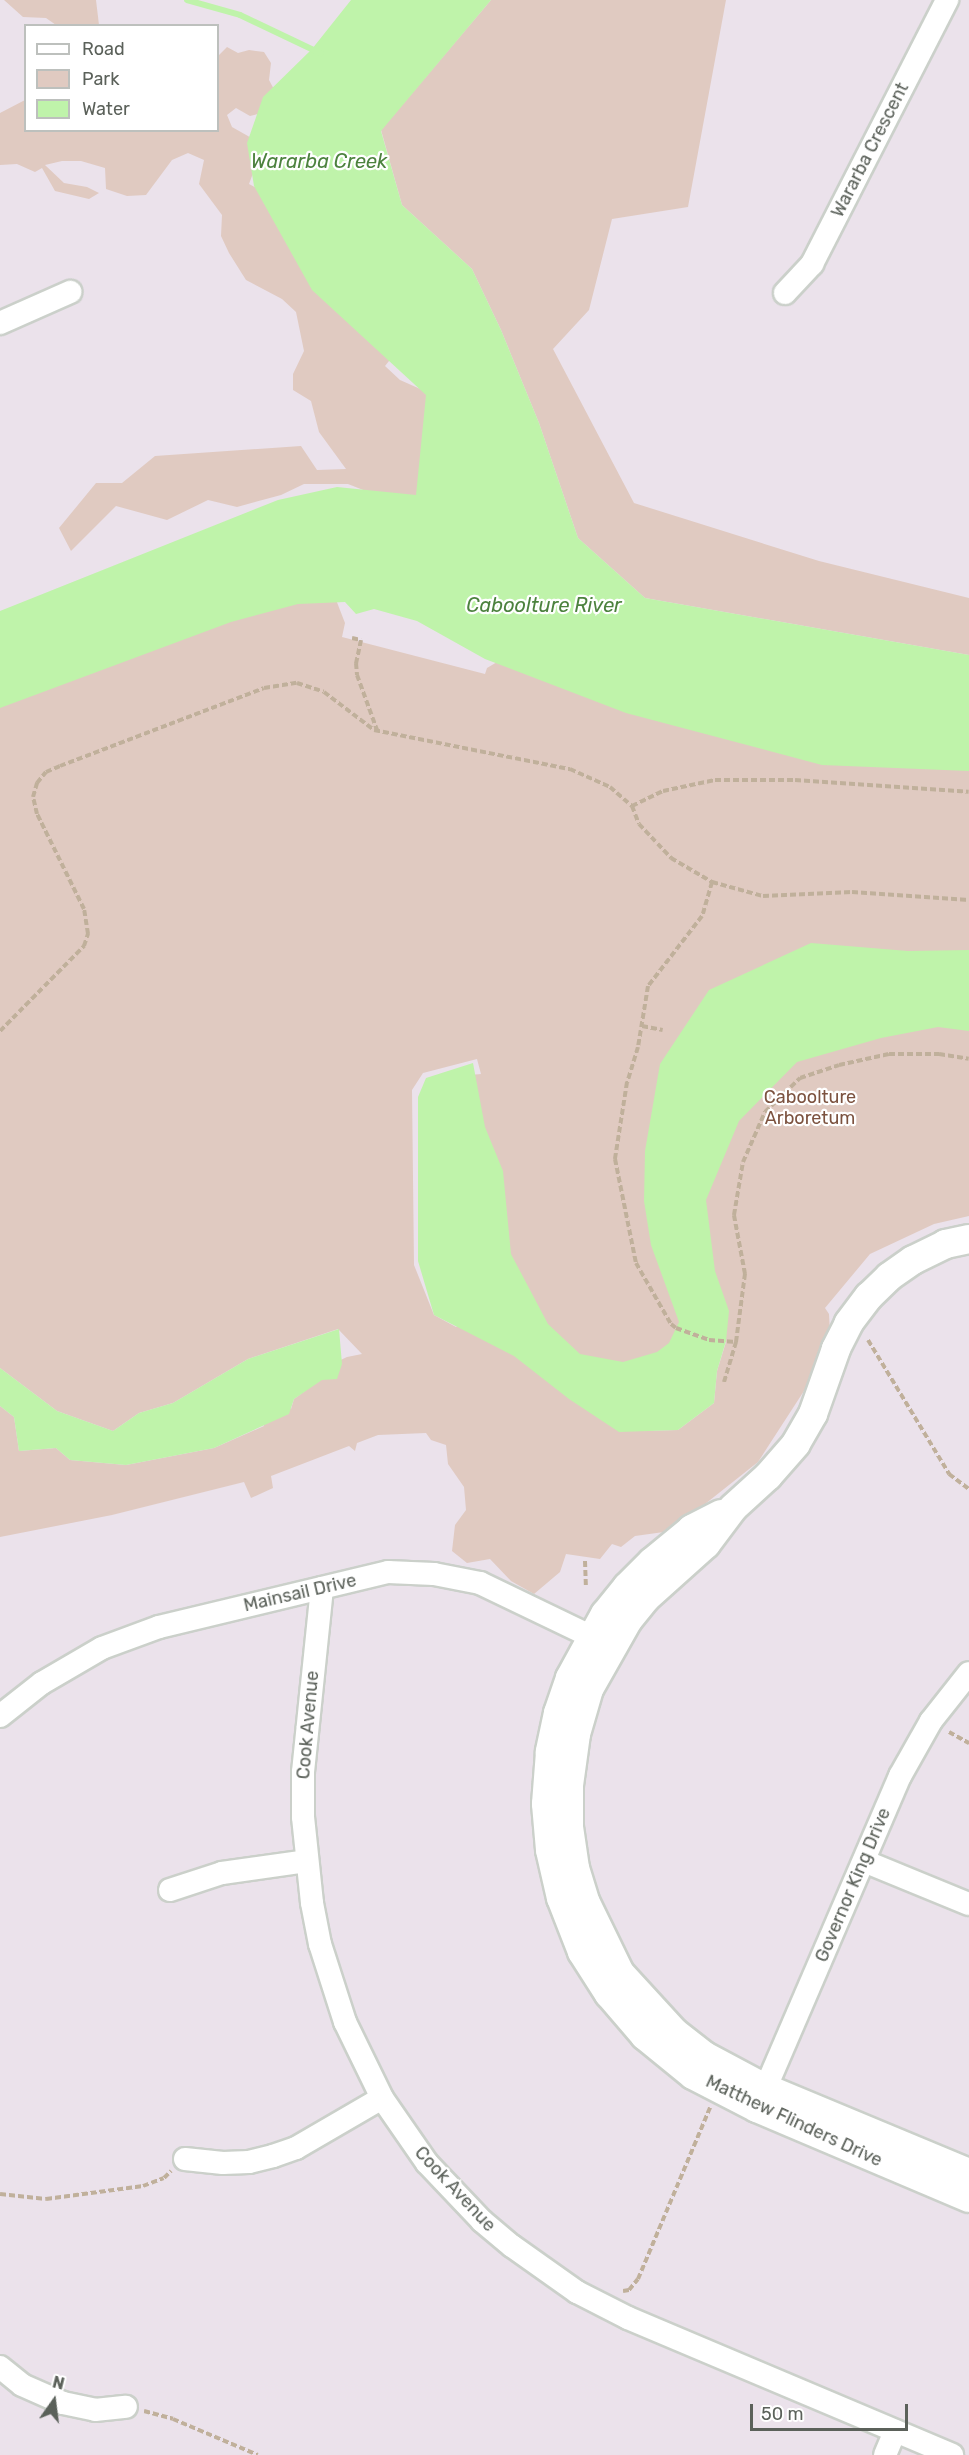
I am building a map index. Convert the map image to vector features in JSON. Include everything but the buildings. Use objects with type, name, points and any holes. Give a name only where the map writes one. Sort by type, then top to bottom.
[{"type":"street","name":"Wararba Crescent","points":[[784,293],[812,264],[947,0]]},
{"type":"street","points":[[0,323],[70,292]]},
{"type":"street","name":"Matthew Flinders Drive","points":[[969,1239],[946,1244],[914,1260],[888,1277],[869,1296],[849,1323],[836,1349],[813,1414],[796,1444],[768,1476],[733,1508],[706,1544],[601,1641],[590,1689],[576,1734],[568,1785],[569,1827],[575,1868],[586,1904],[620,1973],[646,2005],[674,2032],[761,2098],[969,2198]]},
{"type":"street","name":"Mainsail Drive","points":[[0,1716],[42,1683],[102,1648],[159,1627],[388,1572],[434,1574],[480,1583],[601,1641]]},
{"type":"street","name":"Cook Avenue","points":[[322,1588],[303,1772],[306,1861],[320,1944],[345,2022],[382,2098],[427,2163],[489,2227],[544,2270],[620,2314],[952,2455]]},
{"type":"street","name":"Governor King Drive","points":[[761,2098],[900,1776],[926,1730],[969,1673]]},
{"type":"street","points":[[170,1890],[222,1873],[306,1861]]},
{"type":"street","points":[[864,1861],[969,1904]]},
{"type":"street","points":[[185,2159],[224,2163],[249,2162],[273,2156],[296,2148],[382,2098]]},
{"type":"street","name":"Matthew Flinders Drive","points":[[761,2098],[969,2173]]},
{"type":"street","points":[[0,2367],[22,2385],[63,2403],[95,2410],[126,2407]]},
{"type":"street","points":[[885,2455],[895,2431]]},
{"type":"path","points":[[352,638],[361,640],[356,663],[357,675],[377,730]]},
{"type":"path","points":[[0,1031],[84,946],[88,934],[84,909],[37,814],[33,797],[37,783],[46,772],[264,688],[297,683],[324,692],[377,730],[570,769],[610,787],[632,806],[639,824],[671,858],[712,882],[763,896],[852,892],[969,900]]},
{"type":"path","points":[[632,806],[663,791],[716,780],[795,780],[969,792]]},
{"type":"path","points":[[712,882],[702,916],[648,986],[642,1026],[627,1082],[615,1160],[636,1263],[671,1324],[693,1336],[735,1342]]},
{"type":"path","points":[[642,1026],[663,1030]]},
{"type":"path","points":[[724,1382],[735,1342],[745,1274],[734,1215],[743,1162],[765,1112],[800,1078],[839,1065],[889,1054],[939,1054],[969,1059]]},
{"type":"path","points":[[864,1333],[949,1474],[969,1490]]},
{"type":"path","points":[[585,1561],[586,1588]]},
{"type":"path","points":[[619,2295],[622,2291],[629,2290],[638,2279],[710,2108]]},
{"type":"path","points":[[0,2194],[46,2199],[143,2186],[164,2178],[185,2159]]},
{"type":"path","points":[[126,2407],[173,2419],[258,2455]]},
{"type":"green space","points":[[4,0],[96,0],[99,24],[55,24],[46,18],[23,17]]},
{"type":"green space","points":[[491,0],[726,0],[688,207],[612,219],[589,310],[553,349],[634,503],[819,561],[969,598],[969,655],[645,598],[578,538],[539,423],[501,330],[472,269],[402,205],[381,130]]},
{"type":"green space","points":[[227,47],[238,53],[249,50],[264,52],[271,63],[269,80],[277,95],[265,112],[250,116],[236,108],[227,115],[232,127],[255,140],[256,165],[249,184],[273,197],[397,351],[385,366],[400,380],[436,396],[427,507],[386,499],[348,484],[304,484],[281,495],[237,507],[208,500],[167,520],[116,506],[71,551],[59,528],[96,483],[122,483],[155,456],[301,446],[317,470],[346,469],[319,432],[311,401],[293,390],[293,374],[304,351],[296,312],[282,299],[246,280],[229,253],[221,236],[222,215],[199,184],[204,160],[188,153],[172,160],[146,195],[127,196],[106,189],[105,168],[81,161],[62,161],[45,165],[64,183],[87,187],[99,193],[89,199],[55,191],[42,168],[35,172],[17,164],[0,165],[0,113],[24,101],[24,132],[219,132],[219,55]]},
{"type":"green space","name":"Caboolture Arboretum","points":[[333,592],[345,623],[342,637],[485,674],[487,668],[512,653],[537,652],[559,677],[622,701],[645,692],[676,702],[700,721],[723,713],[748,736],[778,738],[805,750],[835,738],[850,755],[865,741],[901,738],[921,760],[943,759],[947,739],[969,728],[969,1216],[934,1224],[870,1254],[825,1308],[829,1314],[830,1333],[813,1377],[758,1462],[671,1531],[635,1536],[621,1547],[612,1544],[600,1559],[566,1554],[560,1572],[534,1594],[511,1581],[490,1559],[467,1563],[452,1551],[455,1525],[466,1510],[464,1487],[448,1464],[446,1445],[431,1440],[426,1433],[378,1435],[357,1443],[355,1451],[349,1446],[271,1476],[273,1488],[251,1498],[244,1482],[112,1515],[0,1537],[0,1406],[14,1417],[19,1451],[56,1448],[70,1460],[126,1465],[214,1448],[264,1426],[262,1416],[274,1405],[286,1404],[291,1409],[294,1399],[305,1391],[306,1379],[325,1373],[330,1365],[347,1357],[362,1354],[338,1329],[248,1359],[173,1403],[139,1413],[113,1431],[57,1411],[0,1368],[0,707],[10,696],[265,598]],"holes":[[[477,1059],[481,1074],[470,1075],[477,1127],[495,1171],[508,1266],[522,1300],[552,1342],[580,1366],[622,1381],[656,1374],[684,1351],[683,1331],[709,1340],[726,1342],[717,1371],[714,1403],[678,1430],[642,1431],[594,1407],[566,1382],[560,1360],[542,1358],[516,1346],[507,1323],[488,1317],[475,1327],[466,1321],[456,1327],[434,1315],[414,1265],[412,1090],[423,1073]]]},
{"type":"water","name":"Caboolture River","points":[[351,0],[491,0],[381,131],[402,205],[472,269],[501,330],[539,423],[578,538],[645,598],[969,655],[969,771],[822,765],[626,713],[485,659],[417,621],[374,609],[356,614],[345,602],[298,604],[231,622],[0,708],[0,611],[278,500],[337,487],[416,495],[426,395],[312,290],[254,186],[247,143],[263,97],[312,49]]},
{"type":"water","points":[[811,943],[908,951],[969,950],[969,1031],[938,1027],[881,1038],[797,1062],[739,1121],[706,1200],[715,1271],[729,1311],[726,1341],[717,1371],[714,1403],[678,1430],[619,1432],[569,1399],[514,1356],[434,1315],[418,1261],[418,1097],[426,1078],[473,1063],[485,1127],[503,1171],[511,1254],[548,1324],[580,1354],[623,1362],[657,1352],[669,1343],[679,1322],[651,1245],[644,1201],[645,1151],[660,1064],[709,990]]},
{"type":"water","points":[[339,1329],[342,1364],[337,1379],[322,1380],[294,1399],[289,1414],[214,1448],[126,1465],[70,1460],[56,1448],[19,1451],[14,1417],[0,1406],[0,1368],[57,1411],[113,1431],[139,1413],[173,1403],[248,1359]]},
{"type":"waterway","points":[[187,0],[240,15],[320,53]]},
{"type":"water label","name":"Wararba Creek","points":[[319,161]]}]
